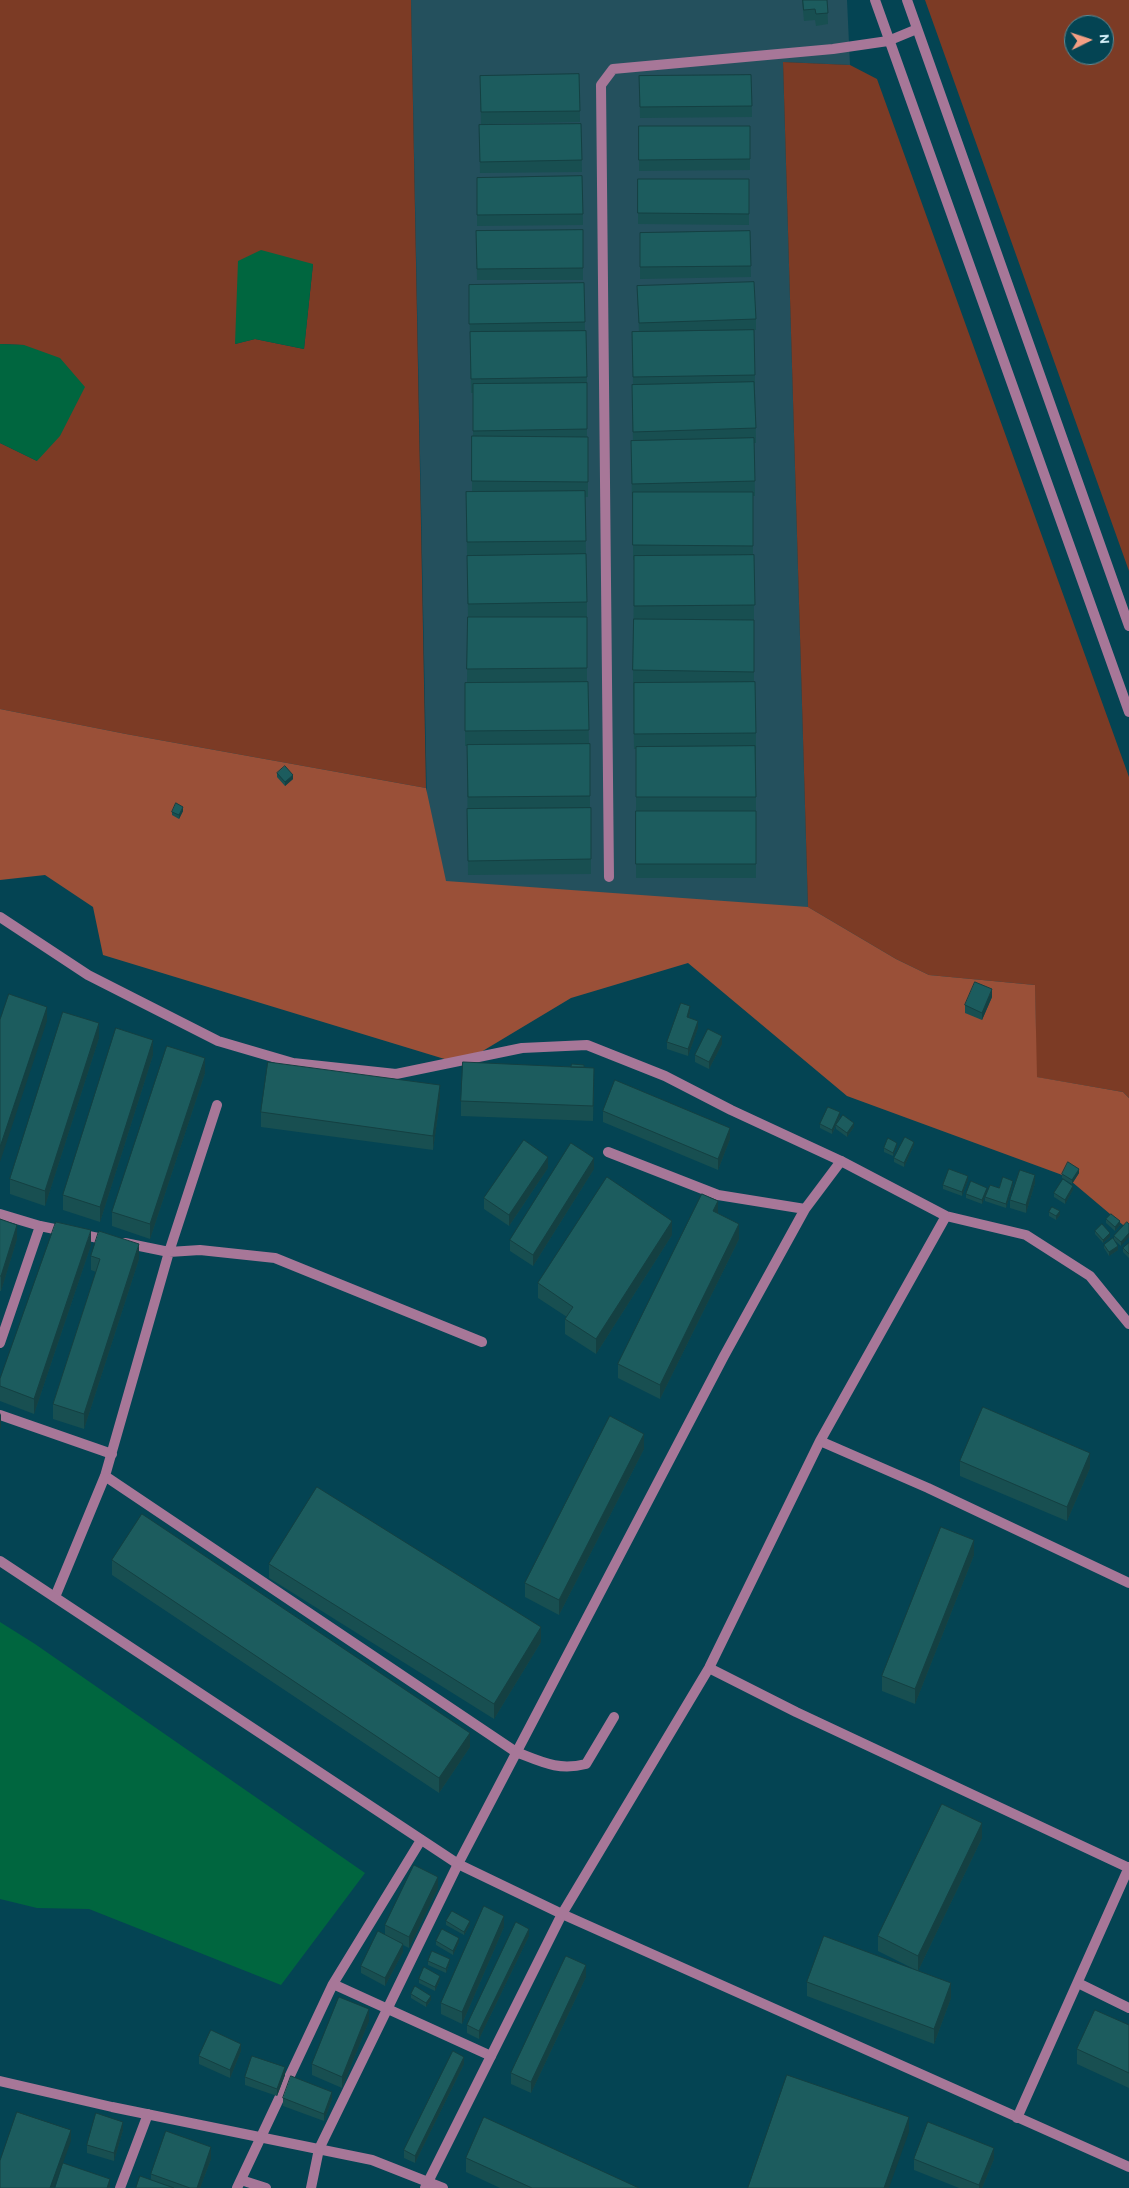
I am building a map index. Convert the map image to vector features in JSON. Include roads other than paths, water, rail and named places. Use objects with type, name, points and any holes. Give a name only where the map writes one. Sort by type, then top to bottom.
[{"type":"street","points":[[875,0],[888,41],[1129,712]]},
{"type":"street","points":[[907,0],[1129,626]]},
{"type":"street","points":[[609,877],[601,85],[613,69],[833,49],[888,41],[918,30]]},
{"type":"street","points":[[0,917],[88,975],[218,1041],[293,1063],[396,1074],[522,1048],[587,1045],[665,1076],[731,1110],[841,1161],[946,1216],[1026,1235],[1090,1276],[1129,1324]]},
{"type":"street","points":[[55,1598],[105,1476],[169,1252],[217,1105]]},
{"type":"street","points":[[608,1152],[718,1195],[804,1209]]},
{"type":"street","points":[[311,2188],[319,2150],[458,1864],[724,1356],[804,1209],[841,1161]]},
{"type":"street","points":[[0,1214],[40,1226],[169,1252],[200,1250],[275,1258],[482,1342]]},
{"type":"street","points":[[426,2185],[562,1914],[709,1668],[820,1441],[946,1216]]},
{"type":"street","points":[[0,1343],[40,1226]]},
{"type":"street","points":[[0,1415],[112,1454]]},
{"type":"street","points":[[820,1441],[928,1488],[1129,1583]]},
{"type":"street","points":[[105,1476],[516,1752],[553,1766],[571,1768],[586,1764],[614,1717]]},
{"type":"street","points":[[0,1561],[458,1864],[562,1914],[1129,2167]]},
{"type":"street","points":[[709,1668],[796,1712],[1129,1868],[1018,2118]]},
{"type":"street","points":[[266,2188],[239,2184],[333,1984],[421,1840]]},
{"type":"street","points":[[1078,1983],[1129,2008]]},
{"type":"street","points":[[333,1984],[491,2056]]},
{"type":"street","points":[[0,2081],[148,2114],[372,2160],[426,2185],[443,2188]]},
{"type":"street","points":[[120,2188],[148,2114]]}]
